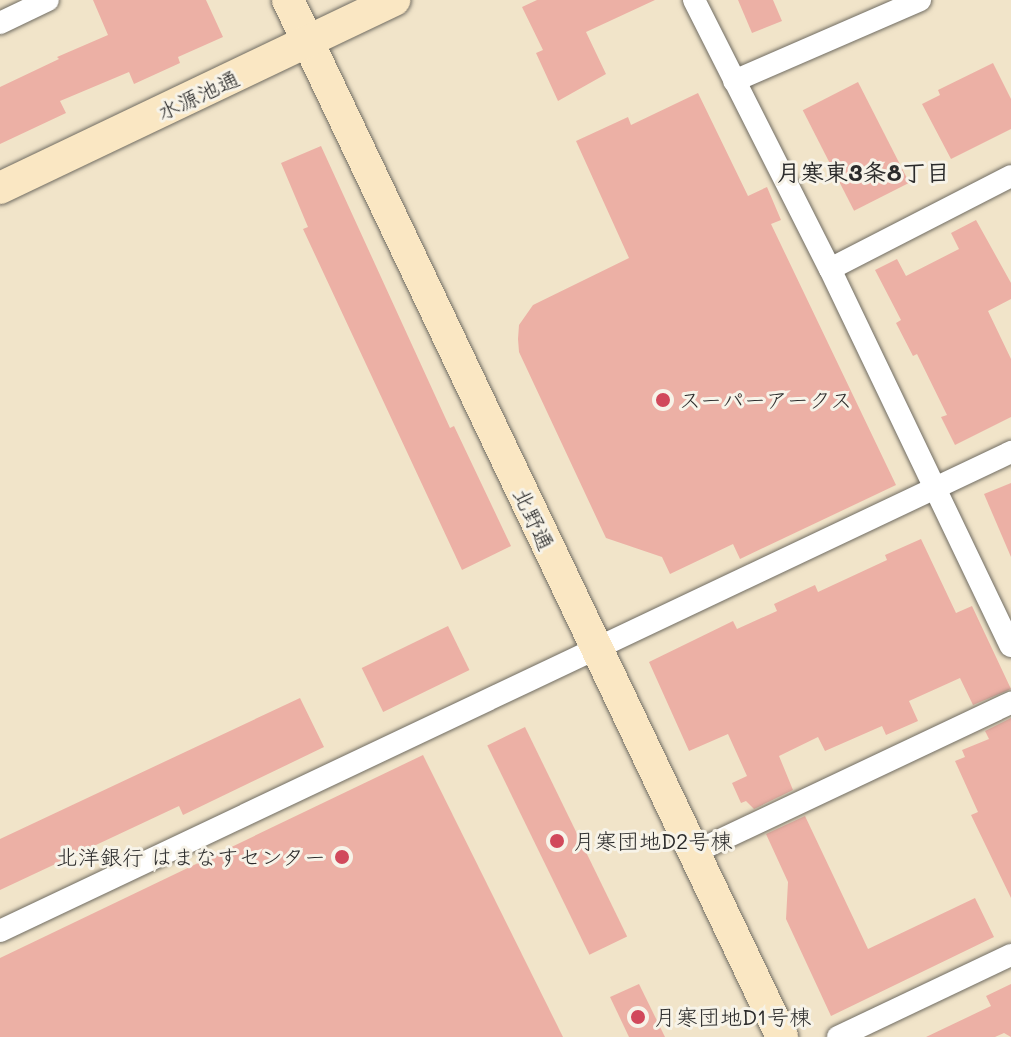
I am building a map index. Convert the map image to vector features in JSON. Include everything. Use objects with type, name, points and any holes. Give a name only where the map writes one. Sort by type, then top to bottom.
[{"type":"street","points":[[0,23],[48,0]]},
{"type":"street","name":"北野通","points":[[288,0],[782,1037]]},
{"type":"street","name":"水源池通","points":[[0,188],[395,0]]},
{"type":"street","points":[[694,0],[830,269],[1011,646]]},
{"type":"street","points":[[734,81],[920,0]]},
{"type":"street","points":[[830,269],[1011,176]]},
{"type":"street","points":[[0,931],[1011,452]]},
{"type":"street","points":[[693,853],[1011,703]]},
{"type":"street","points":[[838,1037],[1011,955]]},
{"type":"building","points":[[93,0],[206,0],[223,37],[178,57],[180,63],[134,84],[129,72],[60,101],[66,113],[0,144],[0,87],[108,35]]},
{"type":"building","points":[[537,0],[655,0],[586,32],[606,74],[558,101],[536,53],[543,50],[522,7]]},
{"type":"building","points":[[738,0],[773,0],[782,21],[752,33]]},
{"type":"building","points":[[993,63],[1011,99],[1011,129],[951,159],[922,104],[940,95],[938,90]]},
{"type":"building","points":[[858,82],[909,183],[854,211],[803,110]]},
{"type":"building","points":[[698,93],[748,196],[767,187],[781,220],[771,224],[896,485],[740,559],[733,544],[670,574],[662,557],[606,538],[519,352],[518,339],[519,325],[533,305],[629,258],[576,141],[628,117],[631,125]]},
{"type":"building","points":[[321,146],[450,428],[454,426],[511,546],[462,570],[303,229],[308,227],[281,163]]},
{"type":"building","points":[[976,220],[1011,283],[1011,299],[988,311],[1011,359],[1011,417],[955,445],[941,417],[947,415],[917,354],[913,356],[896,323],[901,320],[875,270],[897,259],[906,276],[959,249],[951,233]]},
{"type":"building","points":[[1011,483],[1011,557],[984,494]]},
{"type":"building","points":[[921,539],[956,613],[972,606],[1011,689],[973,705],[960,678],[909,701],[918,721],[886,735],[882,726],[825,751],[818,737],[779,756],[793,790],[754,809],[746,801],[741,803],[732,783],[747,776],[728,734],[689,751],[649,662],[733,621],[737,629],[777,611],[774,604],[815,585],[818,592],[887,560],[885,555]]},
{"type":"building","points":[[448,626],[469,670],[383,712],[362,668]]},
{"type":"building","points":[[300,698],[324,747],[183,815],[179,806],[0,890],[0,839]]},
{"type":"building","points":[[1011,718],[1011,898],[971,815],[978,812],[955,761],[965,757],[962,750],[989,739],[985,731]]},
{"type":"building","name":"月寒団地D2号棟","points":[[525,727],[627,936],[589,955],[487,745]]},
{"type":"building","name":"北洋銀行 はまなすセンター","points":[[423,755],[563,1037],[0,1037],[0,958]]},
{"type":"building","points":[[805,816],[868,949],[975,898],[994,937],[831,1016],[786,919],[788,882],[766,834]]},
{"type":"building","name":"月寒団地D1号棟","points":[[639,984],[665,1037],[629,1037],[610,997]]},
{"type":"building","points":[[1011,984],[1011,1037],[1004,1033],[995,1037],[926,1037],[991,1006],[986,996]]},
{"type":"place","name":"スーパーアークス","points":[[663,400]]},
{"type":"place","name":"月寒団地D2号棟","points":[[557,841]]},
{"type":"place","name":"北洋銀行 はまなすセンター","points":[[342,857]]},
{"type":"place","name":"月寒団地D1号棟","points":[[638,1017]]},
{"type":"district","name":"月寒東3条8丁目","points":[[863,172]]}]
